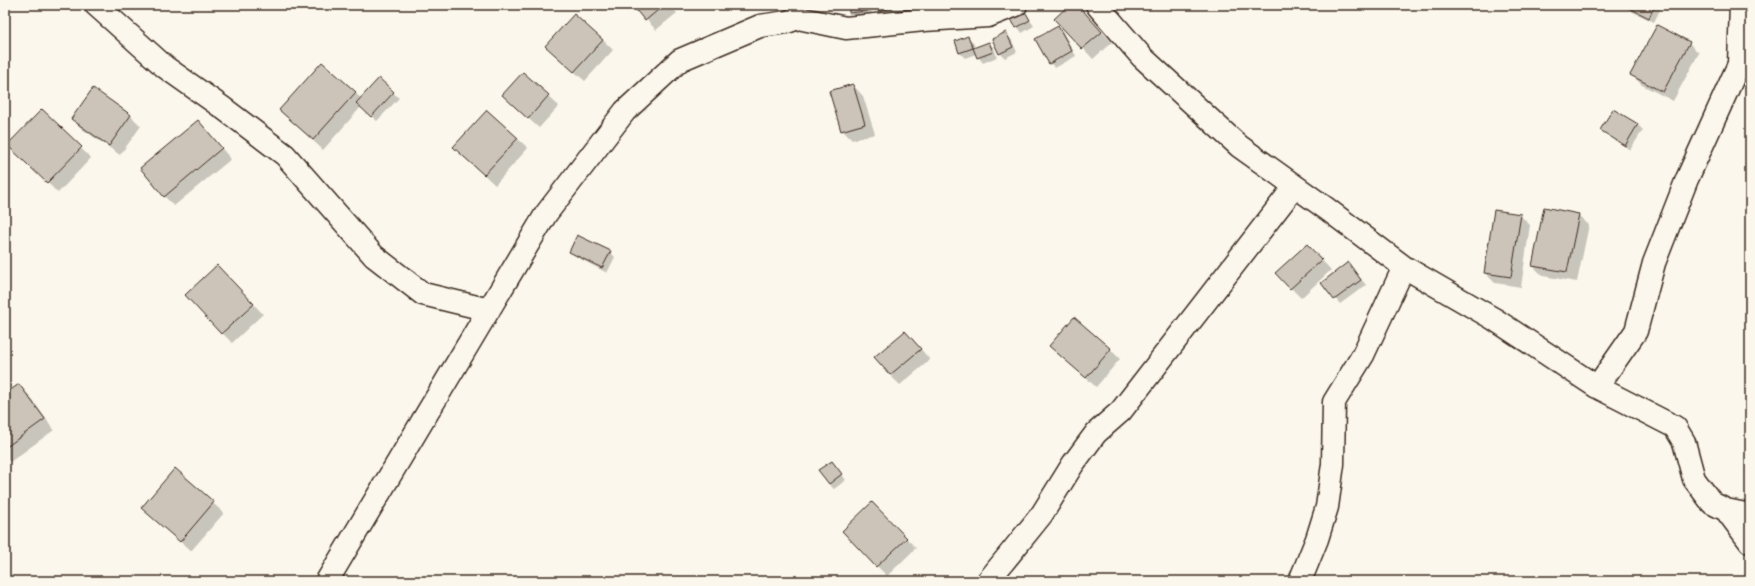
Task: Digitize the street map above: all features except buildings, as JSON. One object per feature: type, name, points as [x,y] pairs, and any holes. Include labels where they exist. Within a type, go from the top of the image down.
[{"type":"street","points":[[96,5],[165,67],[223,108],[285,155],[374,256],[416,289],[423,294],[489,310]]},
{"type":"street","points":[[327,581],[546,214],[625,110],[680,60],[760,26],[786,22],[798,18],[846,28],[924,20],[988,16],[1016,5]]},
{"type":"street","points":[[1097,5],[1142,56],[1238,146],[1295,186],[1404,267],[1494,319],[1596,387],[1675,427],[1684,442],[1694,479],[1712,503],[1726,510],[1750,515]]},
{"type":"street","points":[[1596,387],[1636,331],[1654,263],[1687,178],[1739,64],[1741,5]]},
{"type":"street","points":[[988,581],[1042,514],[1073,464],[1096,433],[1121,411],[1295,186]]},
{"type":"street","points":[[1300,581],[1317,540],[1327,507],[1333,464],[1334,402],[1363,355],[1404,267]]},
{"type":"street","points":[[1726,510],[1750,542]]}]
